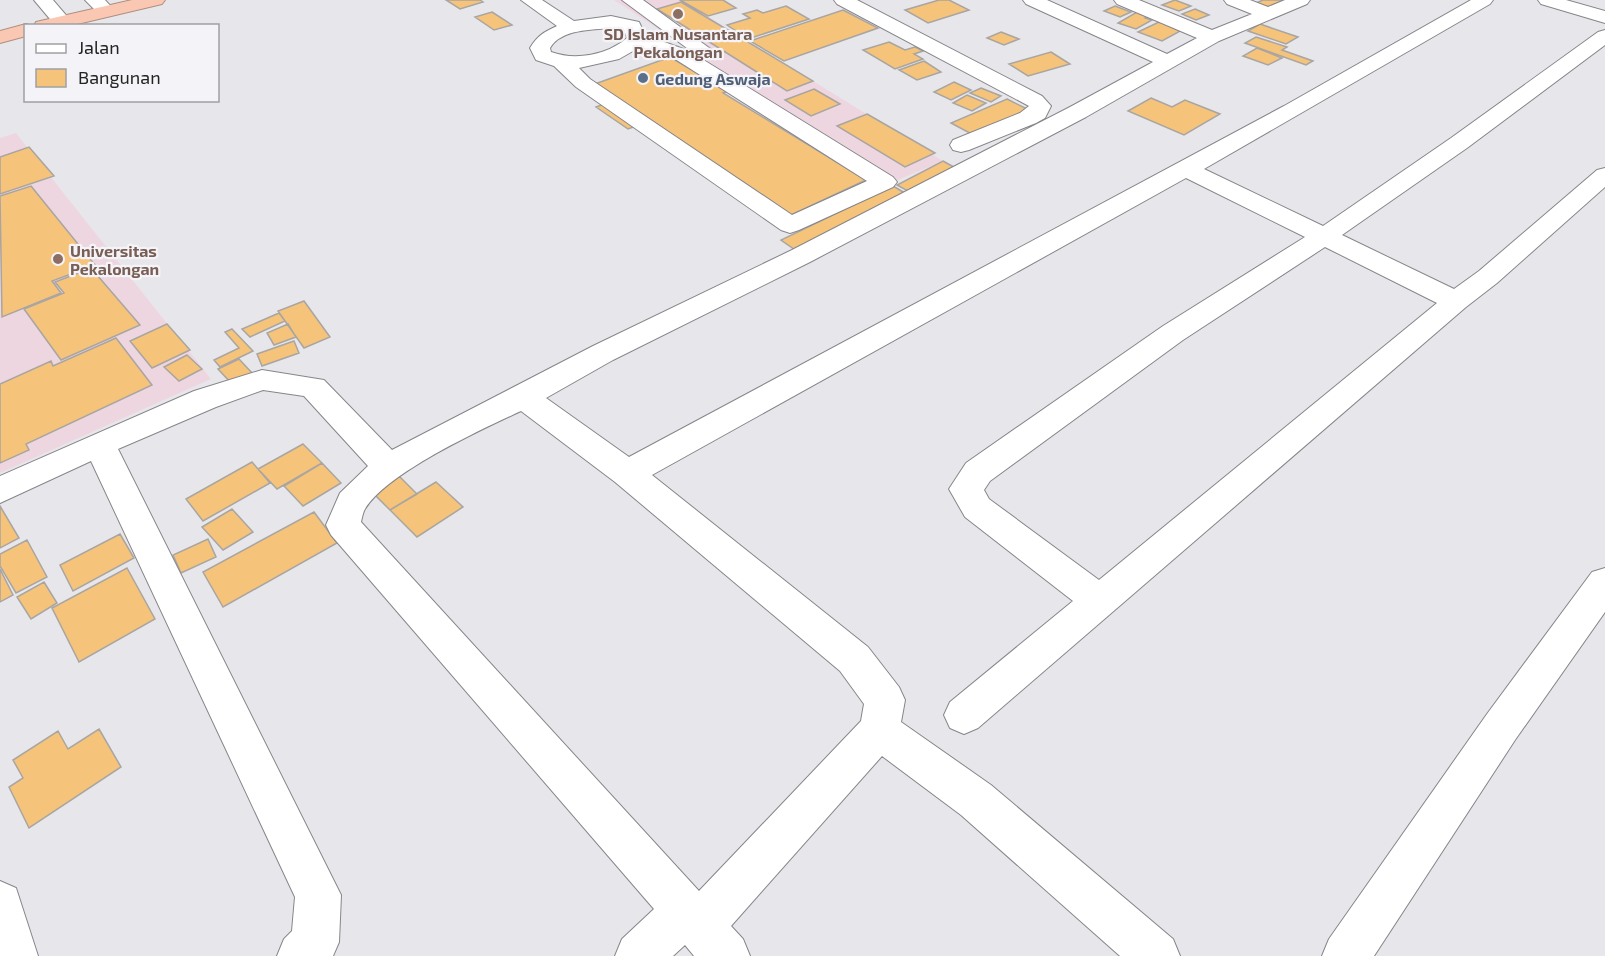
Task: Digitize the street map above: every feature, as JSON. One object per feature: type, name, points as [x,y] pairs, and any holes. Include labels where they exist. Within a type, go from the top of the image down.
[{"type":"highway","points":[[51,24],[100,5],[156,0]]},
{"type":"highway","points":[[0,37],[24,31]]},
{"type":"street","points":[[44,0],[62,21]]},
{"type":"street","points":[[530,0],[571,27]]},
{"type":"street","points":[[631,0],[702,50]]},
{"type":"street","points":[[843,0],[1035,100],[1040,106],[1037,113],[1028,118],[961,145]]},
{"type":"street","points":[[1032,0],[1167,61]]},
{"type":"street","points":[[1123,0],[1212,37]]},
{"type":"street","points":[[1233,0],[1270,15]]},
{"type":"street","points":[[704,931],[343,525],[352,500],[388,467],[485,415],[603,353],[801,256],[1078,112],[1212,37],[1270,15],[1301,0]]},
{"type":"street","points":[[627,473],[1292,111],[1484,0]]},
{"type":"street","points":[[1547,0],[1605,17]]},
{"type":"street","points":[[611,22],[632,26],[638,39],[682,55],[885,182],[790,225],[583,83],[561,62],[543,56],[540,48],[546,38],[571,27],[611,22]]},
{"type":"street","points":[[1100,600],[977,508],[966,489],[978,472],[1154,347],[1325,236],[1459,143],[1605,36]]},
{"type":"street","points":[[561,62],[606,56],[633,44],[638,39]]},
{"type":"street","points":[[1186,169],[1456,301]]},
{"type":"street","points":[[964,715],[1456,301],[1488,277],[1605,175]]},
{"type":"street","points":[[0,490],[99,444],[205,399],[262,380],[313,387],[388,467]]},
{"type":"street","points":[[523,397],[627,473],[854,659],[885,700],[879,730],[704,931],[639,956]]},
{"type":"street","points":[[99,444],[318,895],[315,942],[301,956]]},
{"type":"street","points":[[1346,956],[1501,727],[1605,583]]},
{"type":"street","points":[[879,730],[976,800],[1156,956]]},
{"type":"street","points":[[0,904],[14,956]]},
{"type":"shaded area","points":[[614,0],[681,0],[943,161],[893,182]]},
{"type":"shaded area","name":"Universitas Pekalongan","points":[[16,133],[211,379],[0,473],[0,138]]},
{"type":"building","points":[[446,0],[480,0],[483,2],[460,9]]},
{"type":"building","points":[[680,0],[723,0],[736,8],[708,16]]},
{"type":"building","points":[[939,0],[949,0],[969,10],[928,23],[905,10]]},
{"type":"building","points":[[1175,0],[1191,6],[1179,11],[1162,5]]},
{"type":"building","points":[[1263,0],[1284,0],[1268,7],[1256,3]]},
{"type":"building","points":[[681,2],[813,81],[787,91],[657,9]]},
{"type":"building","points":[[786,6],[809,19],[748,39],[727,25],[750,18],[743,14],[757,10],[763,13]]},
{"type":"building","points":[[1115,6],[1131,12],[1120,17],[1104,11]]},
{"type":"building","points":[[1195,9],[1209,15],[1196,20],[1182,14]]},
{"type":"building","points":[[843,10],[878,28],[784,61],[750,41]]},
{"type":"building","points":[[492,12],[512,25],[494,30],[475,17]]},
{"type":"building","points":[[1137,12],[1152,20],[1136,29],[1118,23]]},
{"type":"building","points":[[1161,21],[1184,29],[1162,41],[1138,32]]},
{"type":"building","points":[[1260,24],[1298,37],[1286,44],[1248,31]]},
{"type":"building","points":[[1001,32],[1019,39],[1004,45],[987,38]]},
{"type":"building","points":[[1256,37],[1287,47],[1282,50],[1313,61],[1306,65],[1245,43]]},
{"type":"building","points":[[889,42],[905,50],[915,47],[923,51],[914,54],[923,59],[895,69],[863,50]]},
{"type":"building","points":[[1257,48],[1282,58],[1268,65],[1243,56]]},
{"type":"building","points":[[1051,52],[1070,64],[1028,76],[1009,64]]},
{"type":"building","points":[[670,57],[695,72],[708,67],[741,86],[723,93],[866,180],[791,215],[650,121],[628,129],[596,107],[615,100],[592,85]]},
{"type":"building","points":[[924,61],[941,72],[917,80],[899,70]]},
{"type":"building","points":[[954,82],[971,90],[951,100],[934,92]]},
{"type":"building","points":[[981,88],[1001,96],[991,102],[970,93]]},
{"type":"building","points":[[814,89],[840,104],[811,116],[785,100]]},
{"type":"building","points":[[967,95],[986,103],[972,111],[953,103]]},
{"type":"building","points":[[1151,98],[1172,107],[1185,100],[1220,114],[1184,135],[1128,111]]},
{"type":"building","points":[[1007,99],[1033,112],[977,137],[951,123]]},
{"type":"building","points":[[867,114],[935,153],[905,167],[837,126]]},
{"type":"building","points":[[29,147],[54,176],[0,194],[0,157]]},
{"type":"building","points":[[943,161],[961,171],[915,195],[897,185]]},
{"type":"building","points":[[31,186],[95,265],[52,281],[61,293],[2,317],[0,196]]},
{"type":"building","points":[[893,186],[910,196],[798,252],[781,240]]},
{"type":"building","points":[[91,268],[140,325],[61,360],[24,309],[64,293],[55,282]]},
{"type":"building","points":[[304,301],[330,337],[304,348],[278,311]]},
{"type":"building","points":[[279,313],[285,321],[250,337],[242,329]]},
{"type":"building","points":[[167,324],[190,350],[152,368],[130,341]]},
{"type":"building","points":[[288,324],[296,337],[274,345],[267,333]]},
{"type":"building","points":[[232,329],[253,351],[220,367],[214,360],[239,348],[225,332]]},
{"type":"building","points":[[116,338],[152,385],[26,444],[29,450],[0,463],[0,384],[51,361],[53,366]]},
{"type":"building","points":[[294,341],[299,353],[262,366],[257,354]]},
{"type":"building","points":[[187,355],[202,369],[179,381],[164,367]]},
{"type":"building","points":[[239,359],[253,374],[232,384],[218,369]]},
{"type":"building","points":[[303,444],[322,463],[277,489],[258,469]]},
{"type":"building","points":[[252,462],[270,483],[203,521],[186,499]]},
{"type":"building","points":[[322,463],[341,483],[303,506],[284,486]]},
{"type":"building","points":[[399,476],[417,494],[390,510],[373,493]]},
{"type":"building","points":[[436,482],[463,507],[417,537],[390,510]]},
{"type":"building","points":[[0,506],[19,538],[0,548]]},
{"type":"building","points":[[232,509],[253,532],[223,550],[202,527]]},
{"type":"building","points":[[314,512],[337,543],[223,607],[203,572]]},
{"type":"building","points":[[120,534],[134,558],[73,591],[60,565]]},
{"type":"building","points":[[208,539],[216,557],[181,573],[173,555]]},
{"type":"building","points":[[27,540],[47,577],[16,593],[0,566],[0,554]]},
{"type":"building","points":[[127,568],[155,619],[79,662],[52,608]]},
{"type":"building","points":[[0,569],[13,595],[0,602]]},
{"type":"building","points":[[44,582],[57,603],[31,619],[17,597]]},
{"type":"building","points":[[99,729],[121,767],[29,828],[9,787],[23,778],[13,760],[58,731],[68,749]]},
{"type":"place","name":"SD Islam Nusantara Pekalongan","points":[[678,14]]},
{"type":"place","name":"Gedung Aswaja","points":[[643,78]]},
{"type":"place","name":"Universitas Pekalongan","points":[[58,259]]}]
